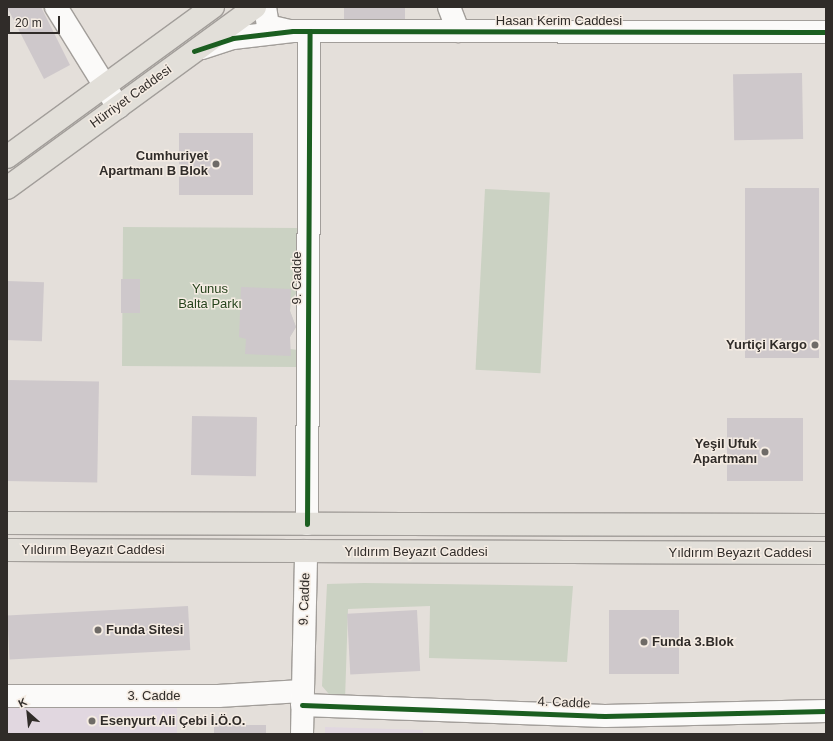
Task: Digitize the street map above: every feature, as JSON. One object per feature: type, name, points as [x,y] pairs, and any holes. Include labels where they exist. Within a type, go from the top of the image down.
[{"type":"main road","name":"Hürriyet Caddesi","points":[[7,157],[213,7]]},
{"type":"main road","name":"Hürriyet Caddesi","points":[[7,188],[256,7]]},
{"type":"main road","name":"Yıldırım Beyazıt Caddesi","points":[[7,523],[826,525]]},
{"type":"main road","name":"9. Cadde","points":[[306,551],[307,524]]},
{"type":"main road","name":"Yıldırım Beyazıt Caddesi","points":[[7,550],[826,554]]},
{"type":"street","points":[[56,7],[118,106]]},
{"type":"street","points":[[265,7],[268,26],[301,32]]},
{"type":"street","points":[[449,7],[458,32]]},
{"type":"street","points":[[194,51],[234,38],[301,32]]},
{"type":"street","name":"Hasan Kerim Caddesi","points":[[301,32],[826,32]]},
{"type":"street","name":"9. Cadde","points":[[301,32],[307,524]]},
{"type":"street","name":"9. Cadde","points":[[302,734],[306,551]]},
{"type":"street","name":"3. Cadde","points":[[7,696],[218,696],[302,698]]},
{"type":"street","name":"4. Cadde","points":[[302,698],[605,716],[826,711]]},
{"type":"shaded area","name":"Esenyurt Ali Çebi İ.Ö.O.","points":[[7,707],[177,707],[177,734],[7,734]]},
{"type":"shaded area","points":[[325,727],[423,730],[423,734],[325,734]]},
{"type":"green space","points":[[485,189],[550,192],[540,373],[476,370]]},
{"type":"green space","name":"Yunus Balta Parkı","points":[[123,227],[298,228],[297,293],[291,299],[290,311],[296,327],[290,337],[290,349],[298,350],[298,367],[122,366]]},
{"type":"green space","points":[[364,583],[573,586],[567,662],[429,658],[430,606],[348,609],[345,700],[334,700],[322,686],[327,584]]},
{"type":"building","points":[[7,7],[41,7],[70,65],[44,79]]},
{"type":"building","points":[[344,7],[405,7],[405,19],[344,19]]},
{"type":"building","points":[[802,73],[803,139],[734,140],[733,74]]},
{"type":"building","name":"Cumhuriyet Apartmanı B Blok","points":[[179,133],[253,133],[253,195],[179,195]]},
{"type":"building","points":[[745,188],[819,188],[819,358],[745,358]]},
{"type":"building","points":[[121,279],[140,279],[140,313],[121,313]]},
{"type":"building","points":[[7,281],[44,282],[42,341],[7,340]]},
{"type":"building","points":[[241,287],[291,289],[290,311],[296,327],[290,337],[291,356],[245,354],[246,339],[239,337]]},
{"type":"building","points":[[7,380],[99,382],[97,483],[7,481]]},
{"type":"building","points":[[192,416],[257,417],[256,476],[191,475]]},
{"type":"building","name":"Yeşil Ufuk Apartmanı","points":[[727,418],[803,418],[803,481],[727,481]]},
{"type":"building","name":"Funda Sitesi","points":[[188,606],[190,650],[10,659],[7,615]]},
{"type":"building","points":[[417,610],[420,671],[350,675],[347,614]]},
{"type":"building","name":"Funda 3.Blok","points":[[609,610],[679,610],[679,674],[609,674]]},
{"type":"building","points":[[214,725],[266,725],[266,734],[214,734]]},
{"type":"cycle path","points":[[194,51],[233,38],[293,31],[826,32]]},
{"type":"cycle path","points":[[307,524],[310,32]]},
{"type":"cycle path","points":[[302,705],[605,716],[826,711]]},
{"type":"place","name":"Cumhuriyet Apartmanı B Blok","points":[[216,164]]},
{"type":"place","name":"Yurtiçi Kargo","points":[[815,345]]},
{"type":"place","name":"Yeşil Ufuk Apartmanı","points":[[765,452]]},
{"type":"place","name":"Funda Sitesi","points":[[98,630]]},
{"type":"place","name":"Funda 3.Blok","points":[[644,642]]},
{"type":"place","name":"Esenyurt Ali Çebi İ.Ö.O.","points":[[92,721]]}]
